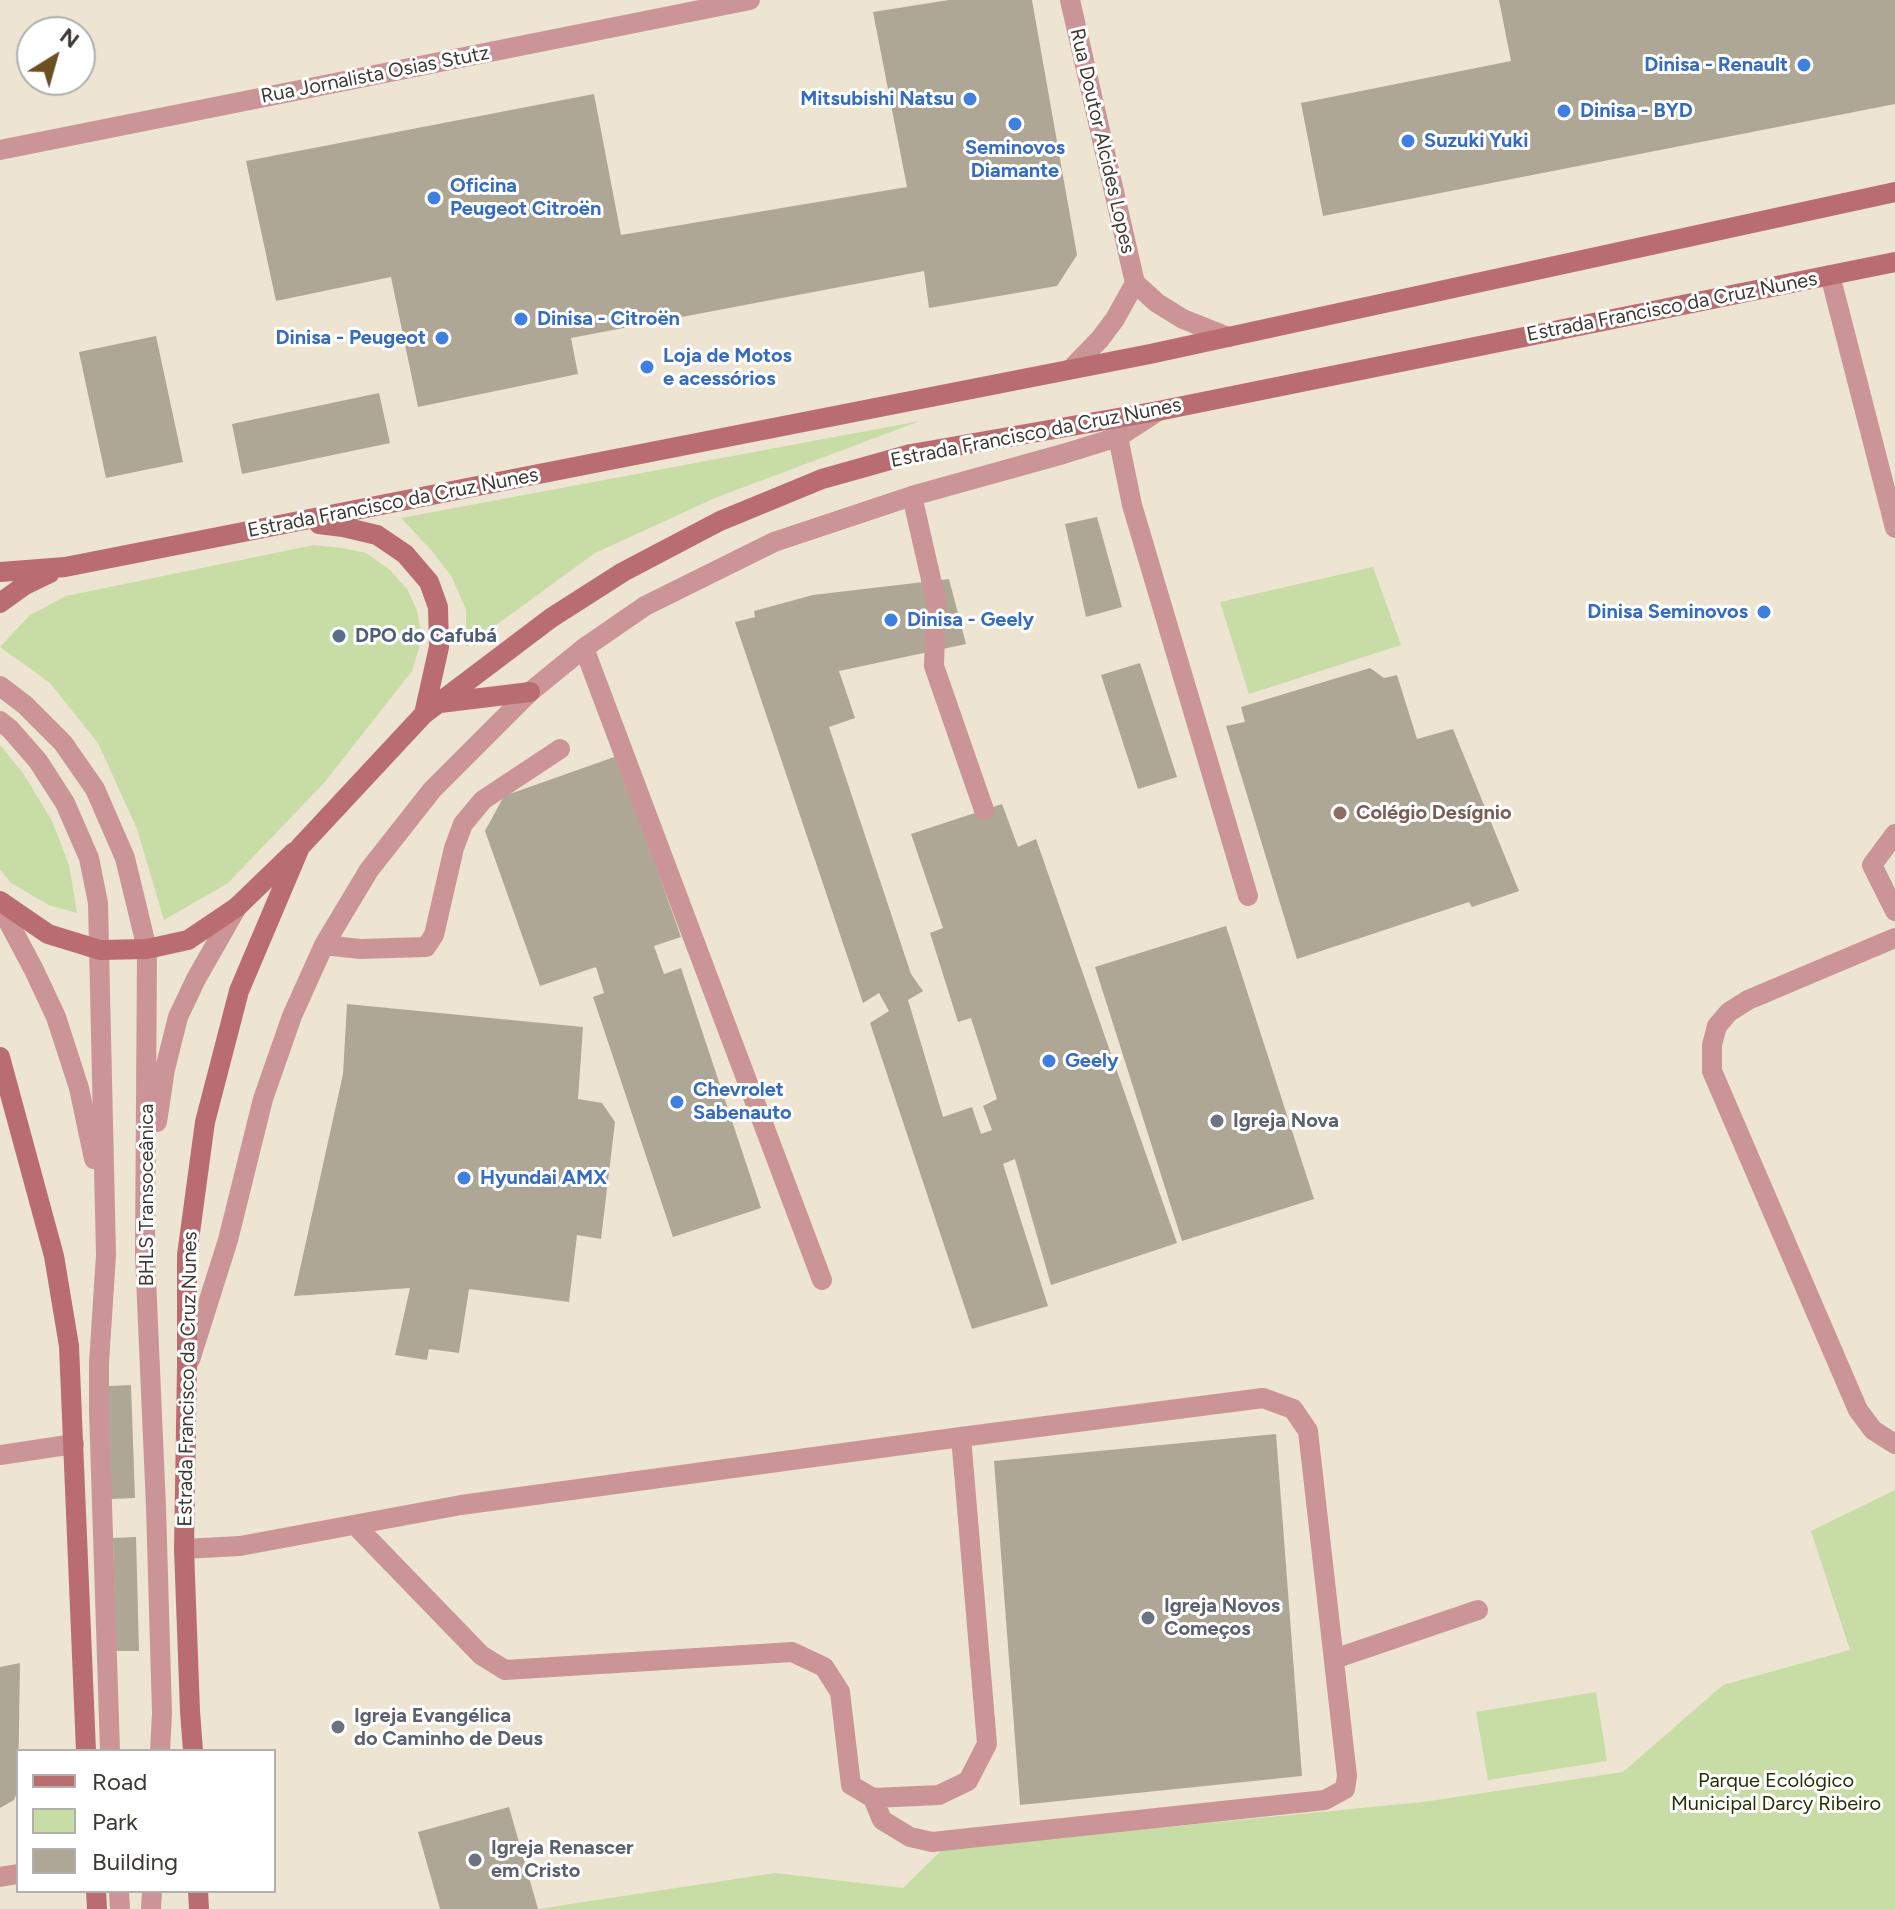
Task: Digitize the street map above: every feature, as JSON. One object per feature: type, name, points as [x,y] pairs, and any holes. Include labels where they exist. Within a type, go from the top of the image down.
[{"type":"main road","name":"Estrada Francisco da Cruz Nunes","points":[[65,567],[1228,337],[1895,192]]},
{"type":"main road","name":"Estrada Francisco da Cruz Nunes","points":[[193,1749],[184,1549],[187,1255],[205,1122],[239,991],[300,847],[430,709],[551,618],[623,572],[720,521],[822,479],[911,454],[1158,411],[1895,262]]},
{"type":"main road","points":[[299,521],[377,535],[405,554],[429,582],[438,607],[439,647],[430,709],[530,692]]},
{"type":"main road","points":[[0,572],[65,567]]},
{"type":"main road","points":[[0,603],[25,585],[65,567]]},
{"type":"main road","points":[[0,903],[48,934],[100,950],[147,949],[188,940],[237,907],[300,847]]},
{"type":"main road","points":[[0,1057],[54,1256],[69,1346],[86,1749]]},
{"type":"street","name":"Rua Jornalista Osias Stutz","points":[[0,150],[750,0]]},
{"type":"street","name":"Rua Doutor Alcides Lopes","points":[[1070,0],[1135,283]]},
{"type":"street","points":[[1830,275],[1895,528]]},
{"type":"street","points":[[1071,369],[1115,319],[1135,283],[1157,303],[1183,319],[1228,337]]},
{"type":"street","points":[[187,1367],[228,1240],[263,1099],[292,1016],[324,945],[369,870],[432,790],[530,692],[584,648],[645,606],[774,542],[912,496],[1118,437],[1158,411]]},
{"type":"street","points":[[1118,437],[1132,505],[1248,896]]},
{"type":"street","points":[[912,496],[936,601],[934,666],[984,810]]},
{"type":"street","points":[[584,648],[822,1280]]},
{"type":"street","name":"BHLS Transoceânica","points":[[0,686],[25,705],[63,743],[95,789],[125,858],[147,949],[145,1255],[156,1507],[162,1713],[160,1749]]},
{"type":"street","name":"BHLS Transoceânica","points":[[0,721],[38,761],[65,803],[89,858],[98,903],[106,1255],[99,1411],[110,1749]]},
{"type":"street","points":[[324,945],[360,949],[426,947],[434,935],[454,848],[463,824],[483,800],[560,749]]},
{"type":"street","points":[[1895,834],[1872,865],[1895,911]]},
{"type":"street","points":[[0,903],[60,1031],[79,1088],[104,1209]]},
{"type":"street","points":[[146,1201],[165,1069],[178,1017],[237,907]]},
{"type":"street","points":[[1895,938],[1748,1000],[1729,1012],[1717,1026],[1712,1045],[1712,1071],[1858,1410],[1873,1430],[1895,1444]]},
{"type":"street","points":[[184,1549],[240,1546],[461,1505],[1263,1398],[1293,1409],[1308,1431],[1347,1776],[1345,1789],[1325,1800],[932,1842],[910,1837],[882,1820],[873,1798]]},
{"type":"street","points":[[356,1526],[481,1655],[505,1670],[792,1652],[824,1667],[840,1692],[851,1785],[873,1798],[939,1795],[968,1781],[987,1744],[961,1437]]},
{"type":"street","points":[[0,1455],[74,1444]]},
{"type":"street","points":[[1334,1659],[1478,1610]]},
{"type":"green space","points":[[920,421],[715,498],[595,553],[466,647],[466,610],[452,577],[401,518]]},
{"type":"green space","points":[[314,545],[366,553],[390,570],[407,589],[417,610],[422,638],[412,671],[324,783],[228,883],[164,920],[137,829],[98,743],[50,683],[0,647],[30,615],[66,596]]},
{"type":"green space","points":[[1373,567],[1401,645],[1249,694],[1220,602]]},
{"type":"green space","points":[[0,745],[23,773],[52,821],[69,865],[77,913],[49,905],[11,883],[0,869]]},
{"type":"green space","name":"Parque Ecológico Municipal Darcy Ribeiro","points":[[1895,1490],[1895,1909],[538,1909],[775,1873],[903,1888],[943,1849],[1423,1802],[1623,1772],[1723,1685],[1850,1650],[1811,1531]]},
{"type":"green space","points":[[1596,1692],[1607,1761],[1488,1780],[1476,1712]]},
{"type":"building","points":[[949,0],[1032,0],[1077,255],[1057,286],[929,308],[924,271],[571,338],[578,374],[418,407],[391,277],[276,301],[246,161],[594,94],[621,235],[907,187],[873,12]]},
{"type":"building","points":[[1499,0],[1895,0],[1895,104],[1323,216],[1301,103],[1511,61]]},
{"type":"building","points":[[156,336],[183,462],[106,478],[79,352]]},
{"type":"building","points":[[379,393],[390,443],[242,474],[232,424]]},
{"type":"building","points":[[1097,517],[1122,607],[1086,617],[1065,524]]},
{"type":"building","points":[[949,579],[966,644],[839,671],[855,718],[829,727],[911,974],[923,991],[908,1000],[943,1117],[972,1107],[981,1134],[992,1130],[983,1106],[997,1099],[971,1018],[958,1022],[930,933],[943,928],[911,834],[1002,804],[1018,847],[1036,839],[1177,1243],[1051,1285],[1015,1159],[1003,1164],[1048,1306],[972,1329],[870,1023],[889,1011],[879,993],[863,1003],[735,622],[755,617],[754,611],[813,595]]},
{"type":"building","points":[[1140,663],[1177,777],[1138,789],[1101,675]]},
{"type":"building","points":[[1370,668],[1384,678],[1397,675],[1417,739],[1453,729],[1519,891],[1472,907],[1469,902],[1297,959],[1226,726],[1245,722],[1241,707]]},
{"type":"building","name":"Chevrolet Sabenauto","points":[[617,756],[681,937],[654,946],[664,974],[681,968],[761,1208],[673,1237],[593,997],[604,993],[596,967],[540,986],[485,831],[504,796]]},
{"type":"building","name":"Igreja Nova","points":[[1226,926],[1314,1199],[1182,1241],[1095,967]]},
{"type":"building","name":"Hyundai AMX","points":[[347,1004],[583,1027],[578,1099],[602,1103],[615,1122],[601,1239],[577,1235],[569,1302],[469,1289],[459,1353],[429,1349],[427,1360],[395,1355],[410,1288],[294,1296],[343,1074]]},
{"type":"building","points":[[131,1385],[135,1498],[111,1499],[108,1386]]},
{"type":"building","name":"Igreja Novos Começos","points":[[1276,1434],[1302,1776],[1020,1805],[994,1461]]},
{"type":"building","points":[[136,1537],[139,1651],[116,1651],[113,1538]]},
{"type":"building","points":[[20,1663],[16,1795],[14,1800],[0,1808],[0,1667]]},
{"type":"building","name":"Igreja Renascer em Cristo","points":[[509,1807],[538,1909],[440,1909],[418,1832]]},
{"type":"place","name":"Dinisa - Renault","points":[[1804,65]]},
{"type":"place","name":"Mitsubishi Natsu","points":[[970,99]]},
{"type":"place","name":"Dinisa - BYD","points":[[1564,111]]},
{"type":"place","name":"Seminovos Diamante","points":[[1015,124]]},
{"type":"place","name":"Suzuki Yuki","points":[[1408,141]]},
{"type":"place","name":"Oficina Peugeot Citroën","points":[[434,198]]},
{"type":"place","name":"Dinisa - Citroën","points":[[521,319]]},
{"type":"place","name":"Dinisa - Peugeot","points":[[442,338]]},
{"type":"place","name":"Loja de Motos e acessórios","points":[[647,367]]},
{"type":"place","name":"Dinisa Seminovos","points":[[1764,612]]},
{"type":"place","name":"Dinisa - Geely","points":[[891,620]]},
{"type":"place","name":"DPO do Cafubá","points":[[339,636]]},
{"type":"place","name":"Colégio Desígnio","points":[[1340,813]]},
{"type":"place","name":"Geely","points":[[1049,1061]]},
{"type":"place","name":"Chevrolet Sabenauto","points":[[677,1102]]},
{"type":"place","name":"Igreja Nova","points":[[1217,1121]]},
{"type":"place","name":"Hyundai AMX","points":[[464,1178]]},
{"type":"place","name":"Igreja Novos Começos","points":[[1148,1618]]},
{"type":"place","name":"Igreja Evangélica do Caminho de Deus","points":[[338,1727]]},
{"type":"place","name":"Igreja Renascer em Cristo","points":[[475,1860]]}]
